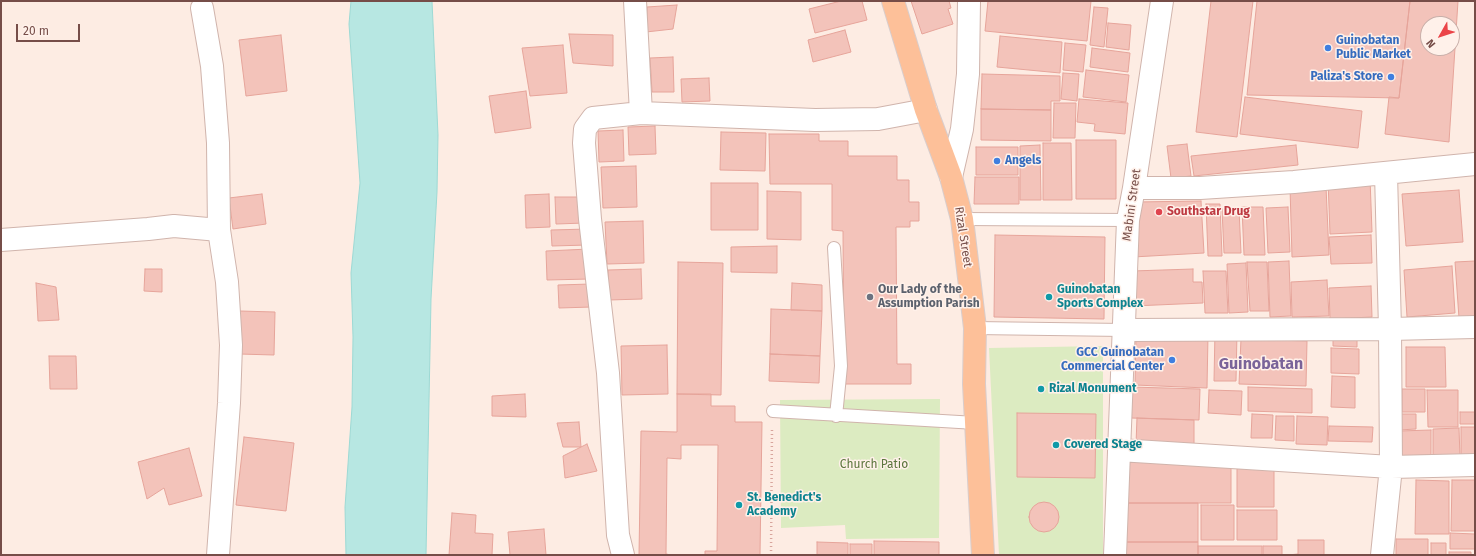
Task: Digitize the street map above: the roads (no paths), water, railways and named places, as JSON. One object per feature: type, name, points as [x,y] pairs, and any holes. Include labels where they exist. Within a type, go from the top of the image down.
[{"type":"main road","name":"Rizal Street","points":[[893,1],[926,110],[951,177],[962,219],[975,328],[974,384],[983,555]]},
{"type":"street","points":[[635,1],[641,113]]},
{"type":"street","points":[[951,177],[962,129],[968,74],[969,1]]},
{"type":"street","name":"Mabini Street","points":[[1115,555],[1128,220],[1162,1]]},
{"type":"street","points":[[202,8],[212,66],[218,143],[219,230],[227,282],[231,345],[229,403],[218,555]]},
{"type":"street","points":[[624,555],[618,535],[608,373],[584,143],[585,129],[593,118],[641,113],[815,120],[870,119],[899,116],[926,110]]},
{"type":"street","points":[[1134,188],[1200,188],[1386,173],[1475,164]]},
{"type":"street","points":[[1382,555],[1391,467],[1390,330],[1386,173]]},
{"type":"street","points":[[1,240],[174,226],[219,230]]},
{"type":"street","points":[[1124,330],[1390,330],[1475,327]]},
{"type":"street","points":[[1119,450],[1391,467],[1475,466]]},
{"type":"lane","points":[[962,219],[1128,220]]},
{"type":"lane","points":[[834,248],[841,366],[836,416]]},
{"type":"lane","points":[[975,328],[1124,330]]},
{"type":"lane","points":[[773,412],[976,422]]},
{"type":"water","points":[[351,1],[432,1],[438,135],[437,192],[431,299],[426,555],[346,555],[345,507],[352,407],[353,337],[351,273],[360,183],[349,24]]},
{"type":"place","name":"Guinobatan Public Market","points":[[1328,48]]},
{"type":"place","name":"Paliza's Store","points":[[1391,77]]},
{"type":"place","name":"Angels","points":[[997,161]]},
{"type":"place","name":"Southstar Drug","points":[[1159,212]]},
{"type":"place","name":"Our Lady of the Assumption Parish","points":[[870,297]]},
{"type":"place","name":"Guinobatan Sports Complex","points":[[1049,297]]},
{"type":"place","name":"GCC Guinobatan Commercial Center","points":[[1172,360]]},
{"type":"place","name":"Rizal Monument","points":[[1041,389]]},
{"type":"place","name":"Covered Stage","points":[[1056,445]]},
{"type":"place","name":"St. Benedict's Academy","points":[[739,505]]},
{"type":"district","name":"Guinobatan","points":[[1261,365]]},
{"type":"park label","name":"Church Patio","points":[[874,465]]}]
